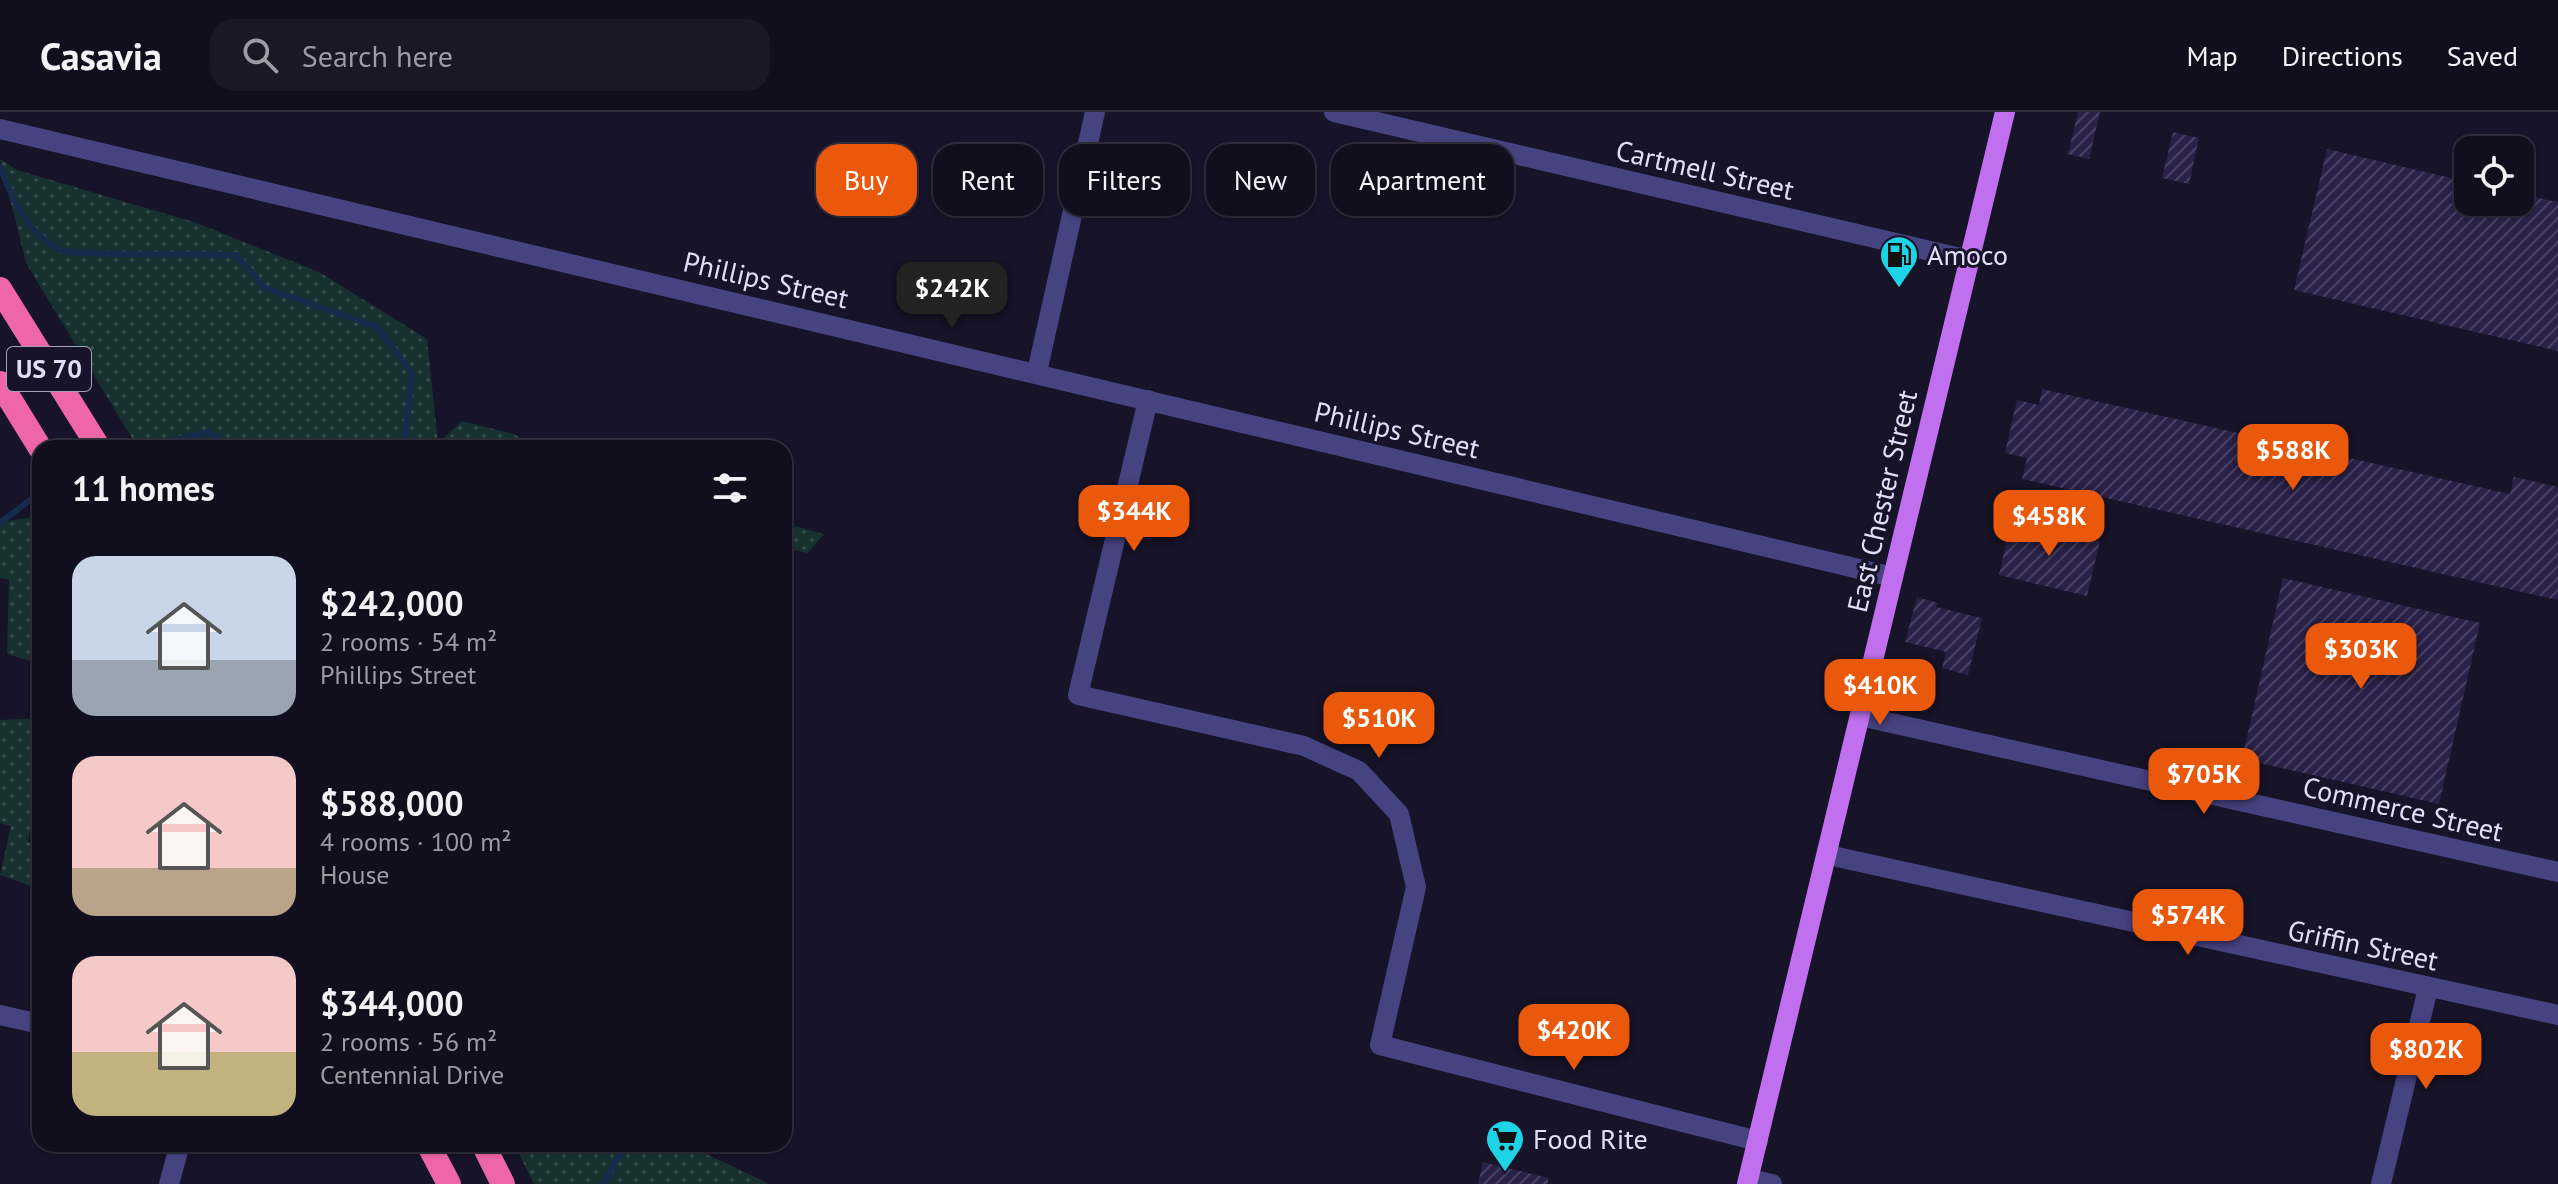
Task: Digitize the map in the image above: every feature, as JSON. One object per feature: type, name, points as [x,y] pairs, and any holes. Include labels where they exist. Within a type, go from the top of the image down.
[{"type":"highway","name":"US 70","points":[[0,289],[94,440]]},
{"type":"highway","name":"US 70","points":[[0,383],[35,440]]},
{"type":"highway","points":[[432,1152],[449,1184]]},
{"type":"highway","points":[[487,1152],[503,1184]]},
{"type":"main road","name":"East Chester Street","points":[[1748,1182],[2005,112]]},
{"type":"street","points":[[1037,372],[1095,112]]},
{"type":"street","name":"Cartmell Street","points":[[1334,112],[1969,260]]},
{"type":"street","name":"Phillips Street","points":[[0,129],[1893,577]]},
{"type":"street","points":[[1148,400],[1078,695],[1304,746],[1359,771],[1399,814],[1416,887],[1380,1045],[1758,1141]]},
{"type":"street","name":"Commerce Street","points":[[1860,716],[2558,872]]},
{"type":"street","name":"Griffin Street","points":[[1828,855],[2558,1015]]},
{"type":"street","points":[[2381,1184],[2428,988]]},
{"type":"street","points":[[0,1015],[32,1022]]},
{"type":"street","points":[[169,1184],[178,1152]]},
{"type":"street","points":[[1748,1182],[1772,1184]]},
{"type":"green space","points":[[0,159],[17,170],[197,223],[319,272],[427,339],[438,440],[133,440],[26,263]]},
{"type":"green space","points":[[462,421],[514,434],[523,440],[441,440]]},
{"type":"green space","points":[[32,517],[32,662],[7,654],[9,579],[0,578],[0,522]]},
{"type":"green space","points":[[792,525],[824,534],[808,553],[792,550]]},
{"type":"green space","points":[[32,718],[32,816],[28,842],[32,843],[32,886],[0,875],[11,826],[0,823],[0,720]]},
{"type":"green space","points":[[518,1152],[703,1152],[769,1184],[534,1184]]},
{"type":"building","points":[[2078,112],[2100,112],[2089,159],[2068,154]]},
{"type":"building","points":[[2173,132],[2199,138],[2189,184],[2162,178]]},
{"type":"building","points":[[2327,149],[2454,179],[2454,216],[2534,216],[2534,197],[2558,202],[2558,351],[2294,290]]},
{"type":"building","points":[[2042,389],[2510,494],[2514,477],[2558,487],[2558,600],[2022,479],[2027,458],[2005,453],[2017,400],[2039,405]]},
{"type":"building","points":[[2011,520],[2100,541],[2087,596],[1999,575]]},
{"type":"building","points":[[2283,578],[2480,623],[2439,804],[2242,759]]},
{"type":"building","points":[[1917,597],[1938,603],[1936,607],[1982,618],[1968,675],[1942,668],[1946,652],[1905,642]]},
{"type":"building","name":"Food Rite","points":[[1483,1162],[1548,1178],[1548,1184],[1478,1184]]},
{"type":"waterway","points":[[0,167],[29,224],[59,250],[114,254],[237,255],[265,288],[377,327],[412,373],[405,440]]},
{"type":"waterway","points":[[173,440],[209,432],[218,440]]},
{"type":"waterway","points":[[0,523],[30,500]]},
{"type":"waterway","points":[[603,1184],[621,1152]]},
{"type":"place","name":"Amoco","points":[[1899,289]]},
{"type":"place","name":"Food Rite","points":[[1505,1173]]}]
